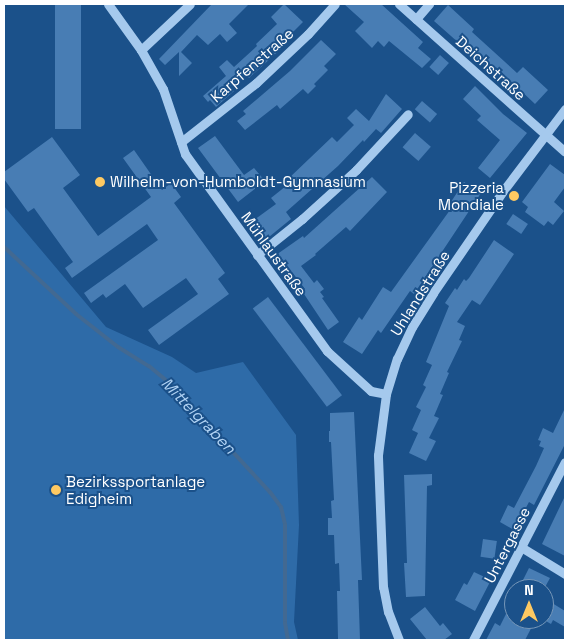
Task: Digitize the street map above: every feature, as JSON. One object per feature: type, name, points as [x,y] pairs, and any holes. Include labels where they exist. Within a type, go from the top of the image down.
[{"type":"street","name":"Mühlaustraße","points":[[108,4],[140,50],[163,89],[185,154],[327,351],[371,390],[386,394]]},
{"type":"street","points":[[140,50],[190,4]]},
{"type":"street","name":"Karpfenstraße","points":[[181,142],[256,83],[308,34],[335,4]]},
{"type":"street","name":"Deichstraße","points":[[399,4],[565,152]]},
{"type":"street","points":[[416,19],[428,4]]},
{"type":"street","name":"Uhlandstraße","points":[[399,640],[388,612],[383,587],[378,455],[386,394],[397,359],[412,327],[503,191],[565,109]]},
{"type":"street","points":[[257,255],[302,219],[356,170],[408,114]]},
{"type":"street","name":"Untergasse","points":[[474,640],[565,462]]},
{"type":"street","points":[[521,547],[565,574]]},
{"type":"shaded area","points":[[4,206],[106,327],[172,357],[196,373],[243,362],[296,435],[299,525],[294,622],[298,640],[4,640]]},
{"type":"building","points":[[55,4],[81,4],[81,129],[55,129]]},
{"type":"building","points":[[212,4],[249,4],[229,24],[237,33],[227,42],[220,34],[208,45],[197,35],[181,52],[192,63],[179,76],[179,52],[165,65],[159,59]]},
{"type":"building","points":[[284,4],[303,22],[280,45],[283,47],[249,78],[245,74],[230,86],[234,91],[216,107],[210,100],[208,102],[203,96],[226,76],[219,67],[227,60],[234,67],[257,46],[256,44],[277,24],[271,17]]},
{"type":"building","points":[[344,4],[381,4],[423,42],[418,48],[431,59],[422,68],[389,41],[384,47],[378,41],[372,48],[355,31],[364,22]]},
{"type":"building","points":[[448,5],[474,29],[472,32],[517,73],[523,67],[548,90],[535,104],[499,70],[494,74],[434,21]]},
{"type":"building","points":[[321,40],[336,54],[324,66],[328,70],[314,84],[316,86],[308,94],[303,89],[280,109],[277,105],[245,130],[237,121],[246,114],[243,111],[290,71]]},
{"type":"building","points":[[440,55],[449,63],[438,75],[429,67]]},
{"type":"building","points":[[475,86],[503,114],[527,133],[490,178],[478,168],[500,140],[477,120],[481,116],[463,99]]},
{"type":"building","points":[[386,94],[402,109],[381,133],[376,129],[286,212],[291,219],[264,241],[250,223],[276,204],[271,198],[291,182],[288,179],[332,137],[337,142],[354,125],[347,118],[356,109],[369,121]]},
{"type":"building","points":[[422,101],[437,114],[430,122],[415,109]]},
{"type":"building","points":[[415,133],[431,147],[418,161],[403,147]]},
{"type":"building","points":[[215,136],[244,175],[254,168],[265,181],[238,202],[198,148]]},
{"type":"building","points":[[52,137],[80,175],[63,188],[98,236],[151,197],[123,158],[134,150],[162,190],[171,183],[181,197],[174,203],[225,273],[218,279],[229,294],[159,345],[148,330],[198,294],[186,278],[143,308],[125,284],[106,298],[103,294],[91,303],[84,293],[158,240],[147,224],[72,278],[65,268],[73,262],[34,208],[28,212],[4,179],[4,172]]},
{"type":"building","points":[[550,164],[565,175],[565,187],[554,202],[564,211],[553,225],[548,221],[544,226],[525,212],[528,207],[522,202]]},
{"type":"building","points":[[372,177],[387,192],[350,231],[346,227],[316,255],[301,266],[314,283],[317,280],[324,289],[320,292],[324,297],[322,298],[339,322],[328,330],[302,291],[305,289],[292,272],[289,274],[276,255],[303,236],[304,238]]},
{"type":"building","points":[[464,182],[481,193],[414,294],[410,291],[381,333],[378,330],[362,354],[343,342],[359,317],[362,320],[383,287],[391,292],[450,210],[447,208]]},
{"type":"building","points":[[513,214],[528,224],[521,234],[506,224]]},
{"type":"building","points":[[494,240],[514,254],[480,305],[472,300],[457,322],[465,326],[459,340],[462,341],[447,372],[449,373],[440,394],[443,395],[434,416],[439,418],[429,438],[436,441],[426,461],[409,453],[418,433],[412,430],[421,410],[416,407],[426,387],[423,385],[432,365],[426,362],[449,306],[445,303],[455,288],[457,290],[464,279],[466,281],[469,278]]},
{"type":"building","points":[[268,297],[342,395],[327,407],[253,308]]},
{"type":"building","points":[[565,408],[565,444],[534,505],[529,502],[514,530],[500,522],[508,505],[514,508],[536,466],[544,448],[539,446],[541,441],[538,440],[543,428],[553,433]]},
{"type":"building","points":[[354,412],[362,580],[358,580],[360,640],[342,640],[338,639],[337,591],[340,591],[339,563],[335,564],[334,535],[328,535],[328,518],[332,518],[331,501],[334,500],[329,431],[330,413]]},
{"type":"building","points":[[432,474],[432,485],[427,486],[425,596],[406,597],[404,563],[407,563],[404,475]]},
{"type":"building","points":[[565,496],[565,556],[542,544]]},
{"type":"building","points":[[483,539],[497,541],[494,559],[480,557]]},
{"type":"building","points":[[529,568],[550,578],[549,579],[524,579]]},
{"type":"building","points":[[474,572],[491,580],[475,611],[455,600],[464,583],[467,585]]},
{"type":"building","points":[[554,604],[565,611],[565,627],[554,621]]},
{"type":"building","points":[[425,607],[440,626],[443,623],[452,634],[444,640],[427,640],[410,619]]},
{"type":"building","points":[[504,618],[504,629],[531,629],[525,640],[486,640],[495,623],[500,626]]},
{"type":"waterway","name":"Mittelgraben","points":[[4,247],[76,314],[118,347],[149,366],[168,382],[270,492],[281,507],[285,525],[285,623],[288,640]]},
{"type":"place","name":"Wilhelm-von-Humboldt-Gymnasium","points":[[100,182]]},
{"type":"place","name":"Pizzeria Mondiale","points":[[514,196]]},
{"type":"place","name":"Bezirkssportanlage Edigheim","points":[[56,490]]}]
